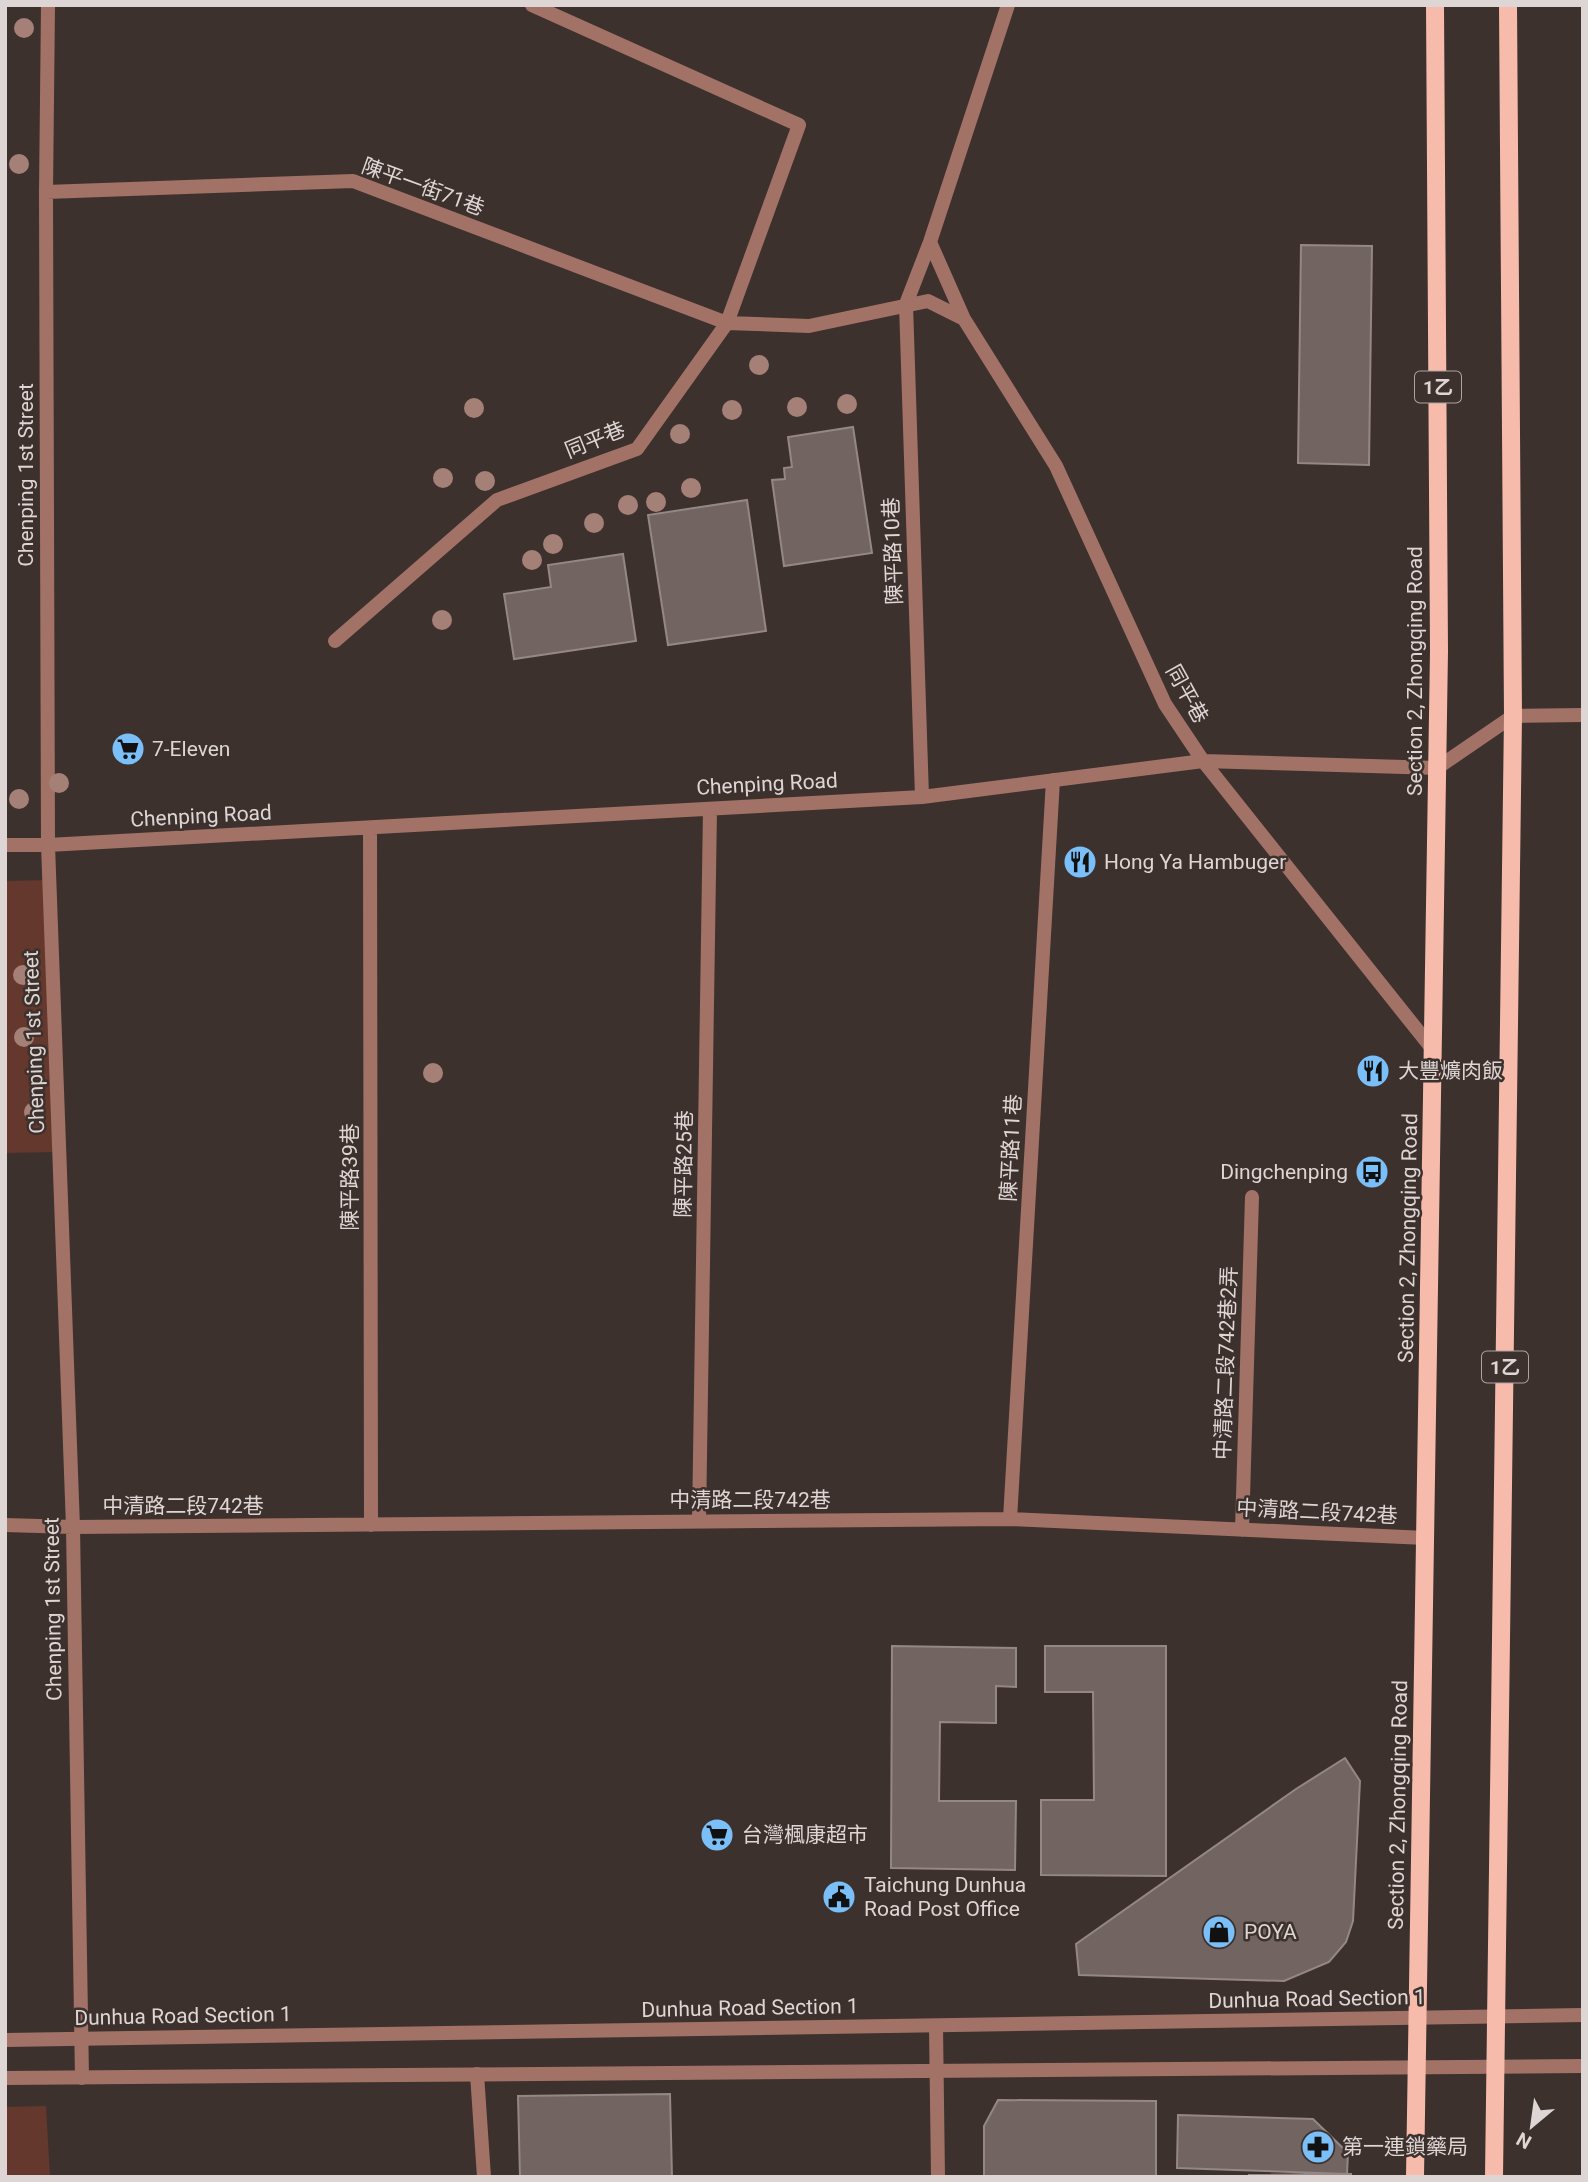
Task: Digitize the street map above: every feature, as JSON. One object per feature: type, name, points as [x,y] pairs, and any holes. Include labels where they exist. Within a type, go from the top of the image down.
[{"type":"main road","name":"Section 2, Zhongqing Road","points":[[1415,2177],[1439,651],[1435,5]]},
{"type":"main road","name":"1乙","points":[[1494,2177],[1513,716],[1508,5]]},
{"type":"street","name":"Chenping 1st Street","points":[[48,5],[48,845],[74,1527],[82,2078]]},
{"type":"street","name":"同平巷","points":[[335,641],[496,500],[637,449],[727,323],[799,125],[532,5]]},
{"type":"street","points":[[906,304],[930,242],[1008,5]]},
{"type":"street","name":"陳平一街71巷","points":[[46,192],[353,181],[727,323]]},
{"type":"street","name":"同平巷","points":[[930,242],[964,319],[1056,466],[1165,704],[1203,761],[1434,1051]]},
{"type":"street","points":[[727,323],[809,326],[928,301],[964,319]]},
{"type":"street","name":"陳平路10巷","points":[[906,304],[922,797]]},
{"type":"street","points":[[1437,768],[1513,716],[1583,715]]},
{"type":"street","name":"Chenping Road","points":[[5,845],[48,845],[922,797],[1203,761],[1437,768]]},
{"type":"street","name":"陳平路11巷","points":[[1010,1519],[1053,780]]},
{"type":"street","name":"陳平路25巷","points":[[699,1521],[710,808]]},
{"type":"street","name":"陳平路39巷","points":[[370,828],[371,1525]]},
{"type":"street","name":"中清路二段742巷2弄","points":[[1242,1530],[1252,1197]]},
{"type":"street","name":"中清路二段742巷","points":[[5,1525],[74,1527],[1010,1519],[1426,1538]]},
{"type":"street","name":"Dunhua Road Section 1","points":[[5,2040],[1583,2015]]},
{"type":"street","points":[[936,2026],[938,2177]]},
{"type":"street","points":[[5,2078],[1583,2066]]},
{"type":"street","points":[[477,2074],[484,2177]]},
{"type":"shaded area","points":[[51,880],[58,1152],[5,1153],[5,881]]},
{"type":"shaded area","points":[[46,2106],[50,2177],[5,2177],[5,2107]]},
{"type":"building","points":[[1301,245],[1372,246],[1369,465],[1298,463]]},
{"type":"building","points":[[853,427],[872,553],[784,566],[772,480],[785,479],[784,468],[792,467],[788,437]]},
{"type":"building","points":[[747,500],[766,631],[668,645],[648,515]]},
{"type":"building","points":[[623,554],[636,641],[514,659],[504,594],[551,587],[548,565]]},
{"type":"building","points":[[892,1646],[1016,1648],[1016,1687],[996,1686],[996,1723],[940,1722],[939,1801],[1016,1801],[1015,1870],[891,1868]]},
{"type":"building","points":[[1045,1646],[1166,1646],[1166,1876],[1041,1875],[1041,1800],[1094,1800],[1093,1692],[1045,1692]]},
{"type":"building","points":[[1345,1758],[1360,1781],[1353,1921],[1346,1942],[1329,1962],[1284,1981],[1079,1975],[1076,1944],[1296,1789]]},
{"type":"building","points":[[670,2094],[672,2177],[520,2177],[518,2096]]},
{"type":"building","points":[[998,2100],[1156,2101],[1156,2177],[984,2177],[984,2126]]},
{"type":"building","points":[[1178,2115],[1313,2119],[1348,2153],[1347,2174],[1177,2168]]},
{"type":"building","points":[[1351,2174],[1351,2177],[1248,2175]]},
{"type":"place","name":"7-Eleven","points":[[128,749]]},
{"type":"place","name":"Hong Ya Hambuger","points":[[1080,862]]},
{"type":"place","name":"大豐爌肉飯","points":[[1373,1071]]},
{"type":"place","name":"Dingchenping","points":[[1372,1172]]},
{"type":"place","name":"台灣楓康超市","points":[[717,1835]]},
{"type":"place","name":"Taichung Dunhua Road Post Office","points":[[839,1897]]},
{"type":"place","name":"POYA","points":[[1219,1932]]},
{"type":"place","name":"第一連鎖藥局","points":[[1318,2147]]}]
